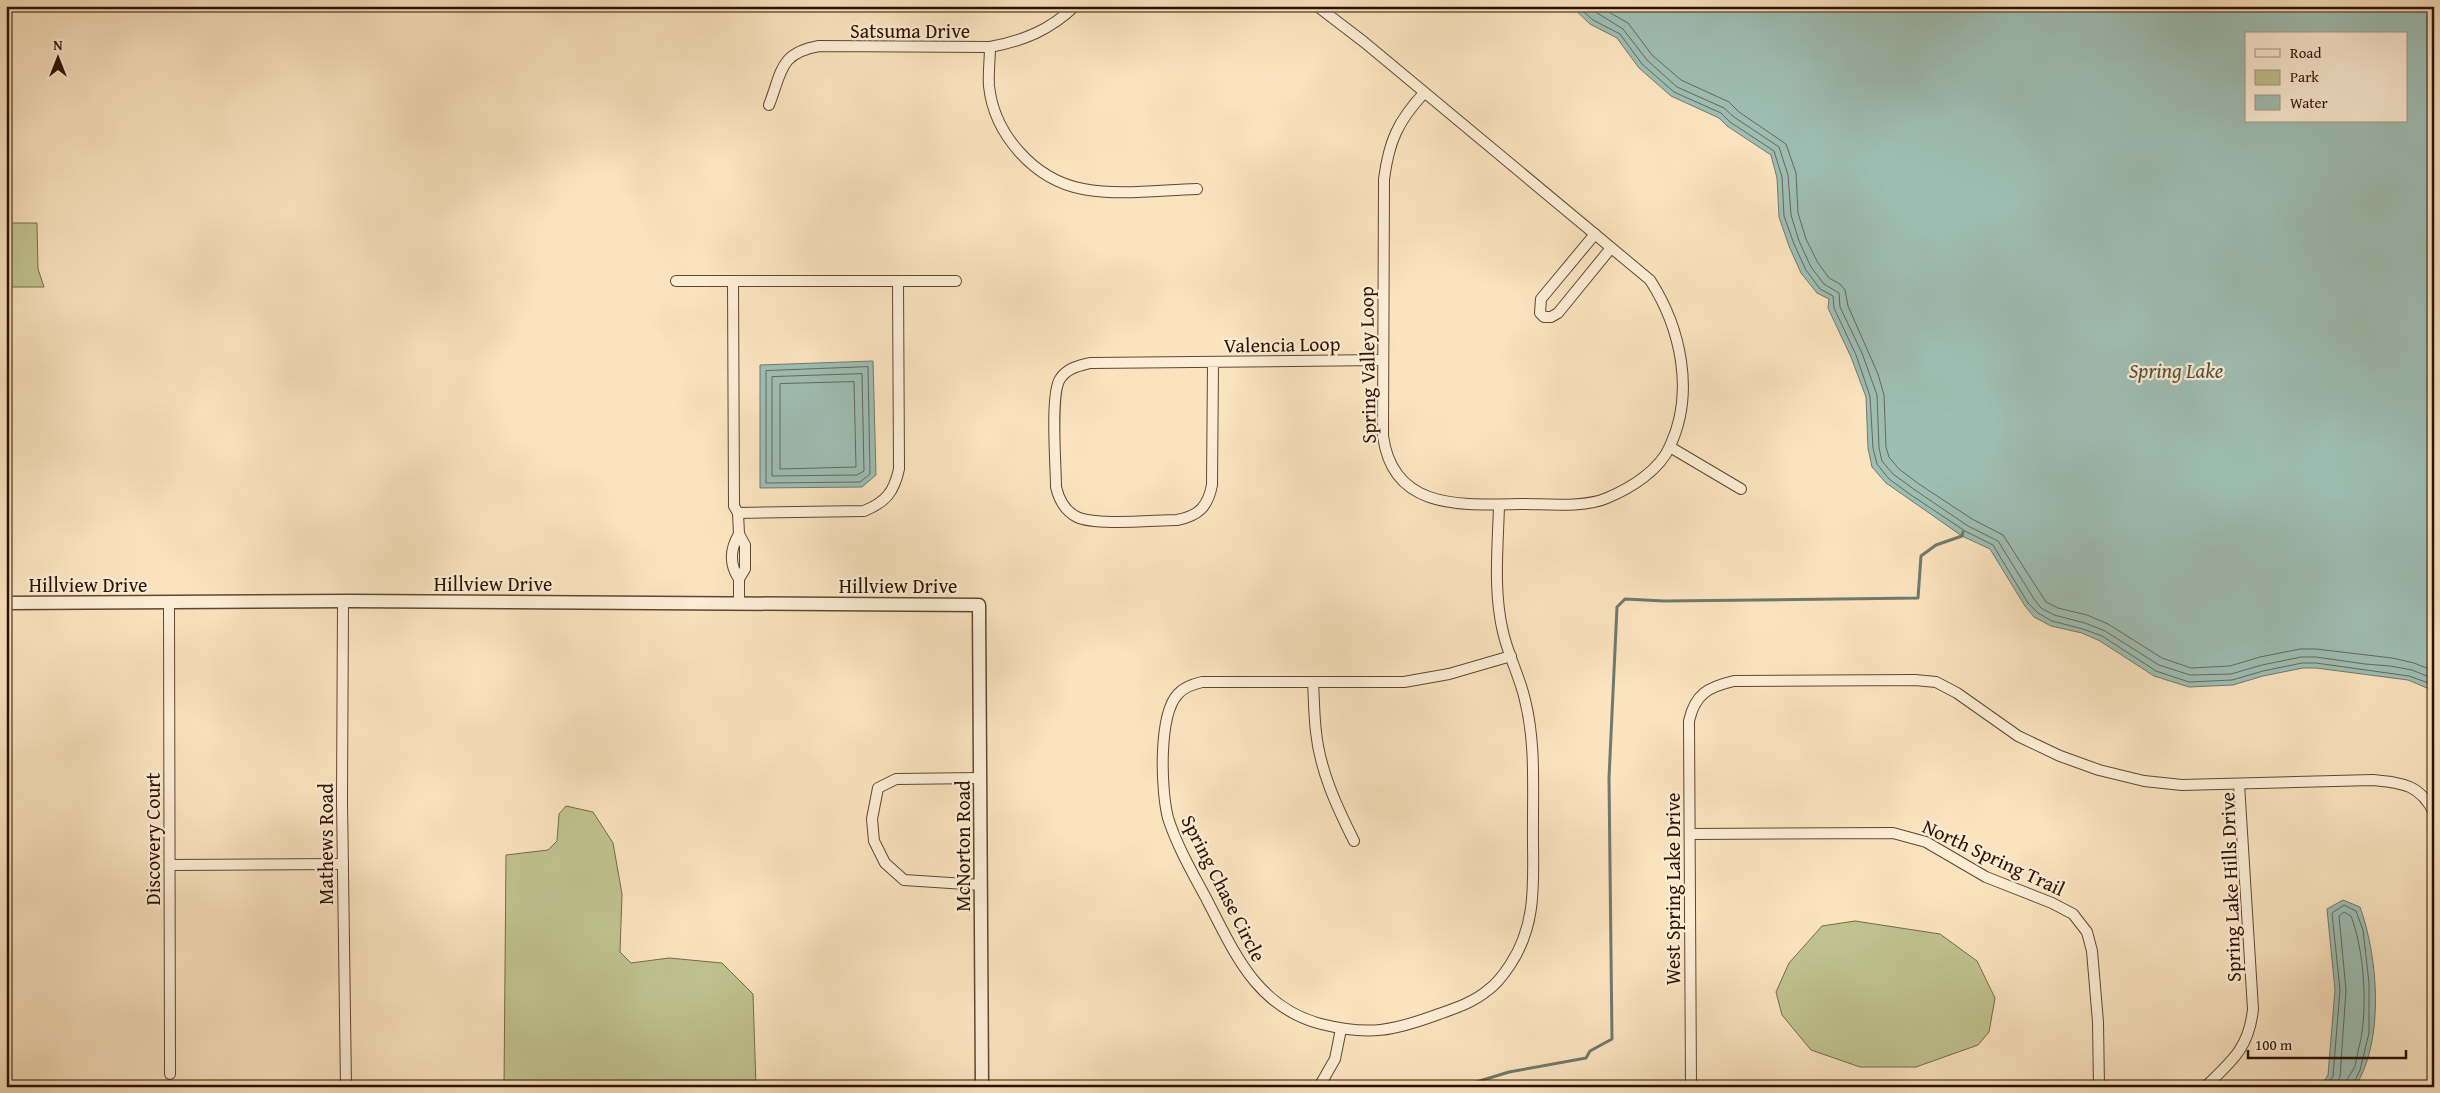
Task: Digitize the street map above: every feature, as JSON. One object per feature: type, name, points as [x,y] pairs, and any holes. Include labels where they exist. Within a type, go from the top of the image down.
[{"type":"street","name":"Satsuma Drive","points":[[769,105],[785,63],[792,54],[804,49],[819,46],[990,48],[1017,42],[1040,32],[1075,6]]},
{"type":"street","points":[[1317,6],[1364,42],[1424,93]]},
{"type":"street","points":[[990,48],[989,85],[992,104],[1011,143],[1024,158],[1040,169],[1061,182],[1082,189],[1106,191],[1197,189]]},
{"type":"street","name":"Spring Valley Loop","points":[[1424,93],[1594,234],[1650,280],[1661,297],[1671,321],[1682,369],[1683,393],[1680,420],[1670,447],[1656,466],[1637,482],[1606,499],[1579,503],[1460,504],[1434,500],[1414,491],[1399,477],[1389,463],[1385,450],[1382,360],[1384,179],[1387,154],[1396,129],[1424,93]]},
{"type":"street","points":[[1594,234],[1541,299],[1540,313],[1544,317],[1551,317],[1558,313],[1611,248]]},
{"type":"street","points":[[676,281],[956,281]]},
{"type":"street","points":[[733,281],[734,506],[738,512],[739,534],[745,545],[745,569],[739,579],[739,603]]},
{"type":"street","points":[[738,512],[864,512],[879,505],[896,486],[899,469],[898,281]]},
{"type":"street","name":"Valencia Loop","points":[[1213,362],[1212,485],[1209,500],[1201,510],[1190,518],[1177,520],[1092,521],[1078,518],[1067,510],[1059,500],[1056,487],[1055,395],[1059,379],[1072,367],[1090,362],[1382,360]]},
{"type":"street","points":[[1670,447],[1741,489]]},
{"type":"street","name":"Spring Chase Circle","points":[[1499,504],[1500,614],[1503,633],[1511,656],[1525,700],[1533,748],[1532,900],[1529,926],[1521,949],[1490,989],[1468,1003],[1406,1026],[1374,1032],[1341,1029],[1307,1020],[1276,1003],[1244,970],[1176,841],[1163,794],[1164,725],[1169,708],[1178,694],[1191,685],[1202,682],[1404,682],[1449,674],[1511,656]]},
{"type":"street","points":[[739,534],[732,545],[732,569],[739,579]]},
{"type":"street","points":[[732,557],[745,558]]},
{"type":"street","name":"Hillview Drive","points":[[6,603],[343,601],[979,605]]},
{"type":"street","name":"Mathews Road","points":[[343,601],[343,864],[346,1087]]},
{"type":"street","name":"Discovery Court","points":[[169,603],[170,1074]]},
{"type":"street","name":"McNorton Road","points":[[979,605],[982,1087]]},
{"type":"street","name":"West Spring Lake Drive","points":[[1691,1087],[1689,721],[1692,706],[1702,694],[1714,686],[1734,681],[1915,680],[1936,682],[1958,693],[2018,736],[2060,756],[2099,770],[2144,781],[2182,785],[2239,784]]},
{"type":"street","points":[[1314,682],[1316,732],[1323,767],[1335,803],[1354,842]]},
{"type":"street","points":[[980,778],[896,779],[878,788],[872,819],[874,841],[885,863],[904,880],[981,885]]},
{"type":"street","name":"Spring Lake Hills Drive","points":[[2205,1087],[2231,1062],[2243,1046],[2251,1030],[2253,1009],[2239,784],[2373,780],[2400,783],[2412,788],[2426,798],[2434,813]]},
{"type":"street","name":"North Spring Trail","points":[[1690,834],[1893,834],[1909,836],[1926,842],[1986,877],[2052,903],[2073,914],[2087,932],[2092,950],[2098,1022],[2098,1087]]},
{"type":"street","points":[[170,865],[343,864]]},
{"type":"street","points":[[1318,1087],[1335,1060],[1341,1029]]},
{"type":"green space","points":[[6,223],[37,223],[38,269],[44,287],[6,287]]},
{"type":"green space","points":[[566,806],[593,812],[613,843],[622,894],[620,952],[631,963],[669,958],[722,963],[753,994],[756,1087],[504,1087],[506,855],[548,850],[557,841],[559,814]]},
{"type":"green space","points":[[1855,921],[1940,934],[1977,961],[1995,998],[1989,1032],[1978,1045],[1916,1067],[1860,1067],[1811,1050],[1782,1015],[1776,992],[1789,963],[1822,926]]},
{"type":"water","name":"Spring Lake","points":[[1571,6],[2434,6],[2434,691],[2408,680],[2316,668],[2303,668],[2263,676],[2233,685],[2189,687],[2154,676],[2100,641],[2082,633],[2051,626],[2034,617],[2025,606],[1990,549],[1962,536],[1886,483],[1872,467],[1868,448],[1866,397],[1851,357],[1828,308],[1829,299],[1817,293],[1801,273],[1789,246],[1779,217],[1777,178],[1771,155],[1727,126],[1719,118],[1671,96],[1639,68],[1617,38],[1590,24]]},
{"type":"water","points":[[873,361],[876,475],[862,487],[760,488],[760,365]]},
{"type":"water","points":[[2343,900],[2360,907],[2366,927],[2374,974],[2376,998],[2375,1023],[2365,1068],[2355,1087],[2320,1087],[2328,1075],[2335,990],[2327,909]]},
{"type":"waterway","points":[[1460,1087],[1509,1072],[1586,1058],[1590,1051],[1612,1039],[1609,778],[1617,607],[1625,599],[1664,601],[1918,598],[1921,556],[1936,545],[1962,536],[1963,532]]}]
